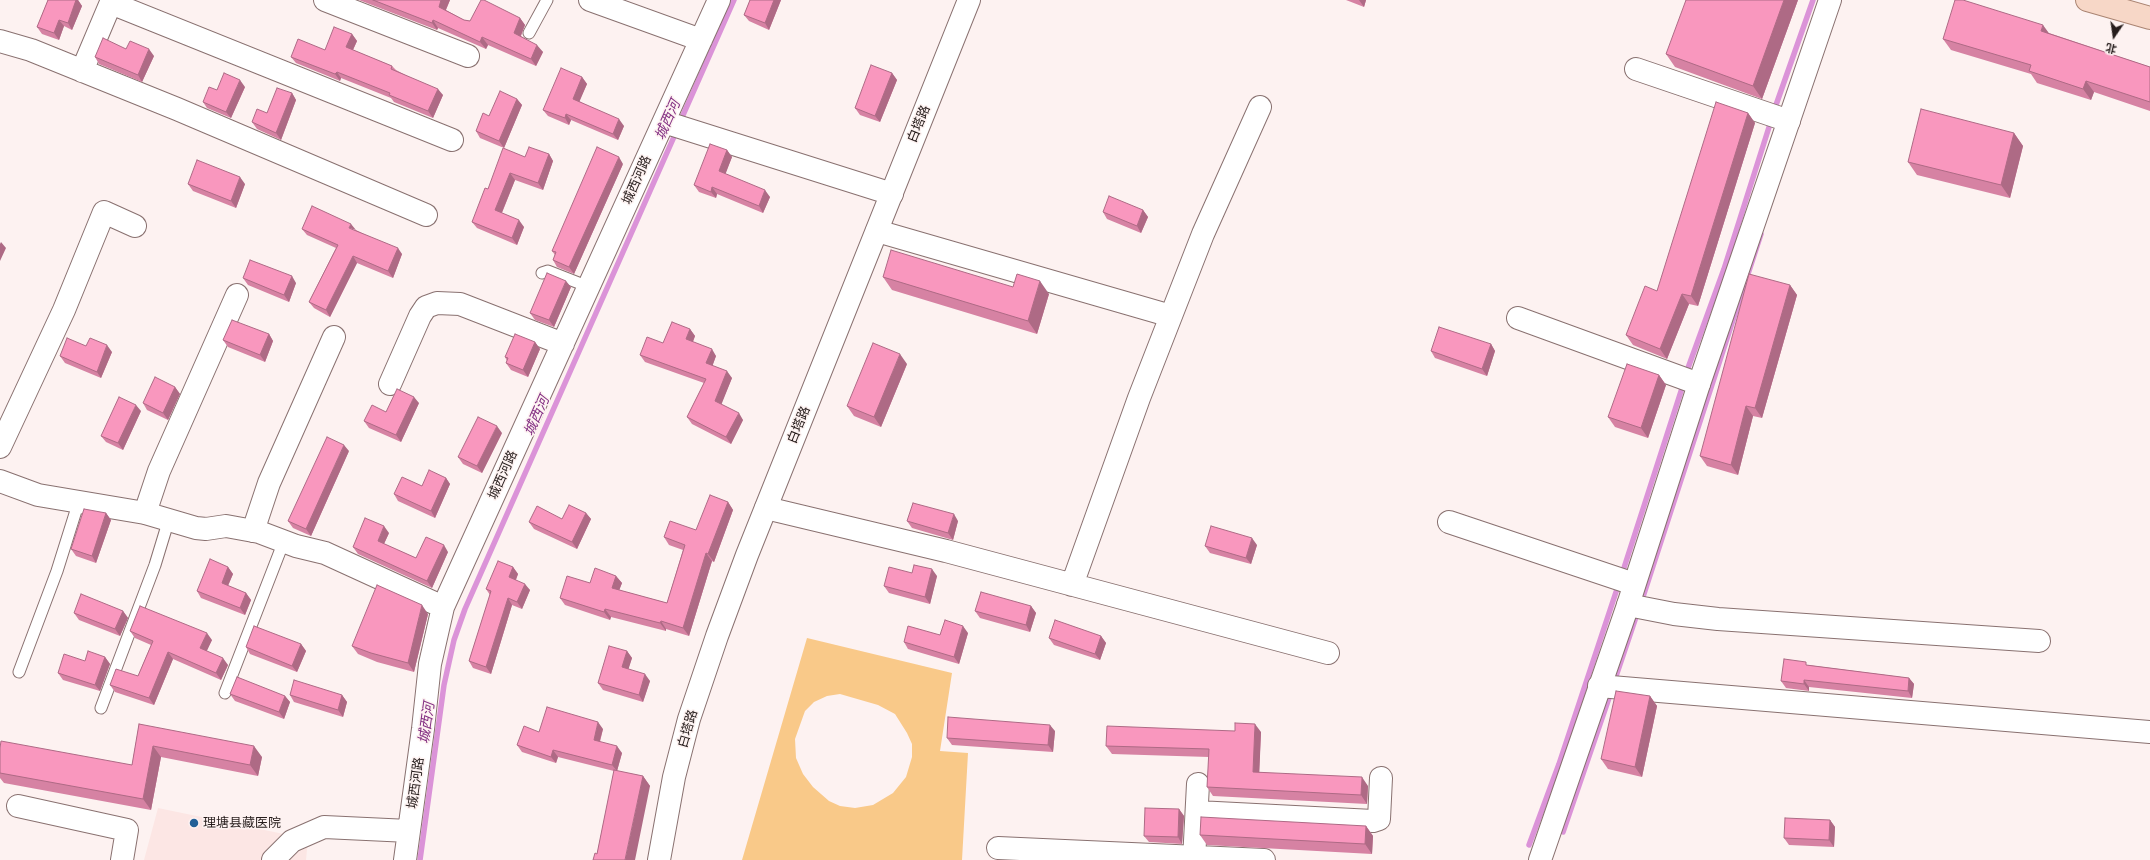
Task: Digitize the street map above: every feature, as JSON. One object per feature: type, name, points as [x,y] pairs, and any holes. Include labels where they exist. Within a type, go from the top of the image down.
[{"type":"main road","points":[[2087,0],[2150,18]]},
{"type":"street","points":[[325,0],[468,56]]},
{"type":"street","points":[[590,0],[701,40]]},
{"type":"street","name":"城西河路","points":[[405,860],[430,664],[443,607],[589,288],[675,126],[701,40],[719,0]]},
{"type":"street","name":"白塔路","points":[[659,860],[674,777],[689,719],[717,636],[766,508],[969,0]]},
{"type":"street","points":[[1540,860],[1609,687],[1635,607],[1634,584],[1699,384],[1830,0]]},
{"type":"street","points":[[82,71],[112,1],[452,140]]},
{"type":"street","points":[[0,41],[31,50],[185,112],[426,215]]},
{"type":"street","points":[[1636,69],[1788,121]]},
{"type":"street","points":[[1072,585],[1138,398],[1203,234],[1260,107]]},
{"type":"street","points":[[675,126],[892,194]]},
{"type":"street","points":[[0,447],[67,304],[104,212],[135,226]]},
{"type":"street","points":[[877,231],[1171,316]]},
{"type":"street","points":[[145,513],[162,465],[237,295]]},
{"type":"street","points":[[390,384],[420,316],[426,307],[437,303],[460,304],[563,344]]},
{"type":"street","points":[[1518,318],[1699,384]]},
{"type":"street","points":[[253,531],[269,484],[334,336]]},
{"type":"street","points":[[0,482],[38,495],[145,513],[196,528],[206,529],[226,526],[253,531],[325,553],[443,607]]},
{"type":"street","points":[[766,508],[946,551],[1328,653]]},
{"type":"street","points":[[1449,522],[1634,584]]},
{"type":"street","points":[[1635,607],[1718,619],[2039,641]]},
{"type":"street","points":[[1609,687],[2150,732]]},
{"type":"street","points":[[1196,812],[1373,821],[1379,819],[1381,778]]},
{"type":"street","points":[[1194,858],[1198,784]]},
{"type":"street","points":[[18,806],[127,830],[122,860]]},
{"type":"street","points":[[273,860],[292,841],[324,827],[409,831]]},
{"type":"street","points":[[998,848],[1264,860]]},
{"type":"lane","points":[[529,33],[547,0]]},
{"type":"lane","points":[[542,273],[548,271],[589,288]]},
{"type":"lane","points":[[19,672],[59,564],[79,501]]},
{"type":"lane","points":[[101,708],[155,565],[168,519]]},
{"type":"lane","points":[[225,693],[284,541]]},
{"type":"shaded area","points":[[807,638],[952,673],[940,751],[968,753],[962,860],[742,860]],"holes":[[[840,694],[878,705],[895,714],[912,744],[912,757],[906,777],[893,793],[873,805],[855,808],[840,806],[829,801],[813,787],[803,774],[796,758],[795,739],[805,711],[814,702],[827,696]]]},
{"type":"shaded area","name":"理塘县藏医院","points":[[158,808],[308,839],[306,860],[144,860]]},
{"type":"building","points":[[48,0],[76,0],[68,23],[59,20],[54,33],[37,27]]},
{"type":"building","points":[[373,0],[441,0],[439,7],[464,20],[470,21],[481,0],[484,0],[520,18],[514,33],[537,45],[531,59],[482,37],[480,42],[433,20],[432,23]]},
{"type":"building","points":[[750,0],[774,0],[765,23],[744,15]]},
{"type":"building","points":[[1686,0],[1784,0],[1753,86],[1666,54]]},
{"type":"building","points":[[1955,0],[1963,0],[2043,25],[2041,31],[2150,67],[2150,102],[2086,81],[2083,89],[2029,71],[2031,65],[1943,39]]},
{"type":"building","points":[[334,27],[352,34],[346,47],[392,66],[391,69],[438,89],[428,111],[389,95],[390,93],[337,72],[335,74],[291,57],[298,39],[325,50]]},
{"type":"building","points":[[103,38],[126,49],[130,41],[149,49],[138,75],[95,57]]},
{"type":"building","points":[[871,65],[892,73],[875,116],[855,108]]},
{"type":"building","points":[[561,68],[582,77],[573,99],[619,119],[613,134],[566,114],[565,118],[543,110]]},
{"type":"building","points":[[224,73],[240,80],[226,112],[203,102],[209,87],[217,90]]},
{"type":"building","points":[[277,88],[292,93],[276,133],[252,122],[257,109],[267,113]]},
{"type":"building","points":[[500,91],[517,99],[499,141],[476,131],[483,113],[489,116]]},
{"type":"building","points":[[1716,102],[1748,113],[1691,296],[1682,294],[1660,349],[1626,335],[1645,286],[1657,291]]},
{"type":"building","points":[[1921,109],[2014,133],[2001,185],[1908,162]]},
{"type":"building","points":[[710,144],[727,150],[719,171],[765,190],[759,206],[712,187],[711,192],[694,185]]},
{"type":"building","points":[[529,147],[549,154],[538,183],[510,173],[495,210],[519,220],[512,238],[472,222],[485,188],[488,189],[503,148],[525,157]]},
{"type":"building","points":[[597,147],[619,157],[569,267],[553,260],[556,252],[552,251]]},
{"type":"building","points":[[197,160],[240,177],[231,201],[188,184]]},
{"type":"building","points":[[1109,196],[1143,210],[1137,226],[1103,212]]},
{"type":"building","points":[[312,206],[351,224],[349,228],[398,248],[388,271],[353,256],[326,310],[309,302],[338,245],[302,229]]},
{"type":"building","points":[[891,250],[1013,287],[1017,274],[1040,281],[1028,321],[883,277]]},
{"type":"building","points":[[250,260],[292,276],[284,295],[243,278]]},
{"type":"building","points":[[547,273],[566,281],[549,320],[530,313]]},
{"type":"building","points":[[1749,274],[1790,285],[1755,408],[1746,406],[1731,465],[1700,456]]},
{"type":"building","points":[[232,320],[269,334],[260,355],[223,340]]},
{"type":"building","points":[[672,322],[690,329],[686,339],[712,349],[706,363],[727,371],[715,401],[739,413],[726,437],[687,417],[706,379],[640,355],[647,337],[663,343]]},
{"type":"building","points":[[1439,327],[1491,344],[1482,369],[1431,351]]},
{"type":"building","points":[[515,334],[535,342],[523,370],[506,363],[508,358],[505,357]]},
{"type":"building","points":[[67,338],[86,346],[90,338],[107,345],[97,372],[60,356]]},
{"type":"building","points":[[873,343],[900,354],[874,417],[847,406]]},
{"type":"building","points":[[1627,364],[1659,375],[1641,428],[1608,417]]},
{"type":"building","points":[[155,377],[175,387],[163,413],[143,403]]},
{"type":"building","points":[[397,389],[414,397],[396,435],[364,421],[372,405],[386,412]]},
{"type":"building","points":[[119,397],[136,405],[118,443],[101,436]]},
{"type":"building","points":[[478,417],[497,426],[477,466],[458,457]]},
{"type":"building","points":[[327,437],[344,445],[306,529],[288,521]]},
{"type":"building","points":[[429,470],[446,478],[431,511],[394,494],[402,477],[422,486]]},
{"type":"building","points":[[710,495],[728,502],[708,554],[706,553],[683,628],[661,621],[660,623],[605,609],[604,612],[560,598],[567,576],[590,583],[595,568],[616,576],[612,588],[667,603],[685,545],[664,537],[670,521],[696,530]]},
{"type":"building","points":[[913,503],[954,514],[948,533],[907,521]]},
{"type":"building","points":[[569,505],[586,513],[572,542],[529,522],[537,506],[562,519]]},
{"type":"building","points":[[84,509],[106,513],[92,556],[71,549]]},
{"type":"building","points":[[365,518],[384,526],[378,541],[416,558],[426,537],[444,545],[427,581],[353,547]]},
{"type":"building","points":[[1211,526],[1252,538],[1246,558],[1205,546]]},
{"type":"building","points":[[210,559],[228,567],[222,583],[246,593],[240,608],[197,591]]},
{"type":"building","points":[[498,561],[513,567],[509,577],[525,584],[517,602],[508,598],[486,667],[469,661],[491,591],[486,589]]},
{"type":"building","points":[[914,565],[932,569],[925,597],[884,586],[889,567],[912,573]]},
{"type":"building","points":[[377,585],[422,605],[408,663],[352,646]]},
{"type":"building","points":[[981,592],[1031,606],[1026,625],[975,611]]},
{"type":"building","points":[[81,594],[123,611],[115,629],[74,613]]},
{"type":"building","points":[[140,606],[207,633],[200,648],[223,658],[216,673],[168,652],[149,698],[110,685],[116,669],[138,676],[153,641],[130,631]]},
{"type":"building","points":[[945,620],[963,626],[954,657],[904,642],[908,626],[940,635]]},
{"type":"building","points":[[1055,620],[1101,636],[1095,654],[1049,638]]},
{"type":"building","points":[[254,626],[301,644],[292,666],[246,647]]},
{"type":"building","points":[[609,646],[627,651],[622,667],[645,674],[639,695],[598,683]]},
{"type":"building","points":[[88,651],[105,657],[95,685],[58,673],[64,654],[85,661]]},
{"type":"building","points":[[1784,659],[1806,662],[1806,665],[1909,678],[1908,691],[1804,680],[1804,684],[1781,681]]},
{"type":"building","points":[[237,677],[285,696],[279,712],[230,694]]},
{"type":"building","points":[[294,680],[342,695],[338,710],[290,695]]},
{"type":"building","points":[[1616,691],[1650,696],[1635,767],[1601,759]]},
{"type":"building","points":[[547,707],[598,722],[594,740],[617,746],[612,765],[553,750],[551,757],[517,745],[524,726],[539,732]]},
{"type":"building","points":[[948,717],[1050,725],[1048,745],[947,738]]},
{"type":"building","points":[[1235,723],[1255,724],[1253,772],[1362,777],[1361,795],[1207,787],[1209,749],[1106,746],[1107,726],[1235,731]]},
{"type":"building","points":[[139,724],[254,746],[250,765],[153,746],[143,799],[0,773],[1,741],[132,765]]},
{"type":"building","points":[[614,770],[643,776],[625,860],[593,860],[595,853],[597,854]]},
{"type":"building","points":[[1145,808],[1179,809],[1178,837],[1144,836]]},
{"type":"building","points":[[1201,817],[1366,826],[1365,844],[1200,835]]},
{"type":"building","points":[[1785,818],[1830,820],[1829,840],[1784,838]]},
{"type":"waterway","name":"城西河","points":[[680,122],[734,0]]},
{"type":"waterway","points":[[1776,105],[1813,0]]},
{"type":"waterway","points":[[1688,368],[1724,269],[1770,124]]},
{"type":"waterway","name":"城西河","points":[[420,860],[444,685],[454,640],[465,609],[677,130]]},
{"type":"waterway","points":[[1641,603],[1761,234]]},
{"type":"waterway","points":[[1622,574],[1683,385]]},
{"type":"waterway","points":[[1529,845],[1559,764],[1618,586]]},
{"type":"waterway","points":[[1614,682],[1638,611]]},
{"type":"waterway","points":[[1563,832],[1611,692]]},
{"type":"place","name":"理塘县藏医院","points":[[194,823]]}]
